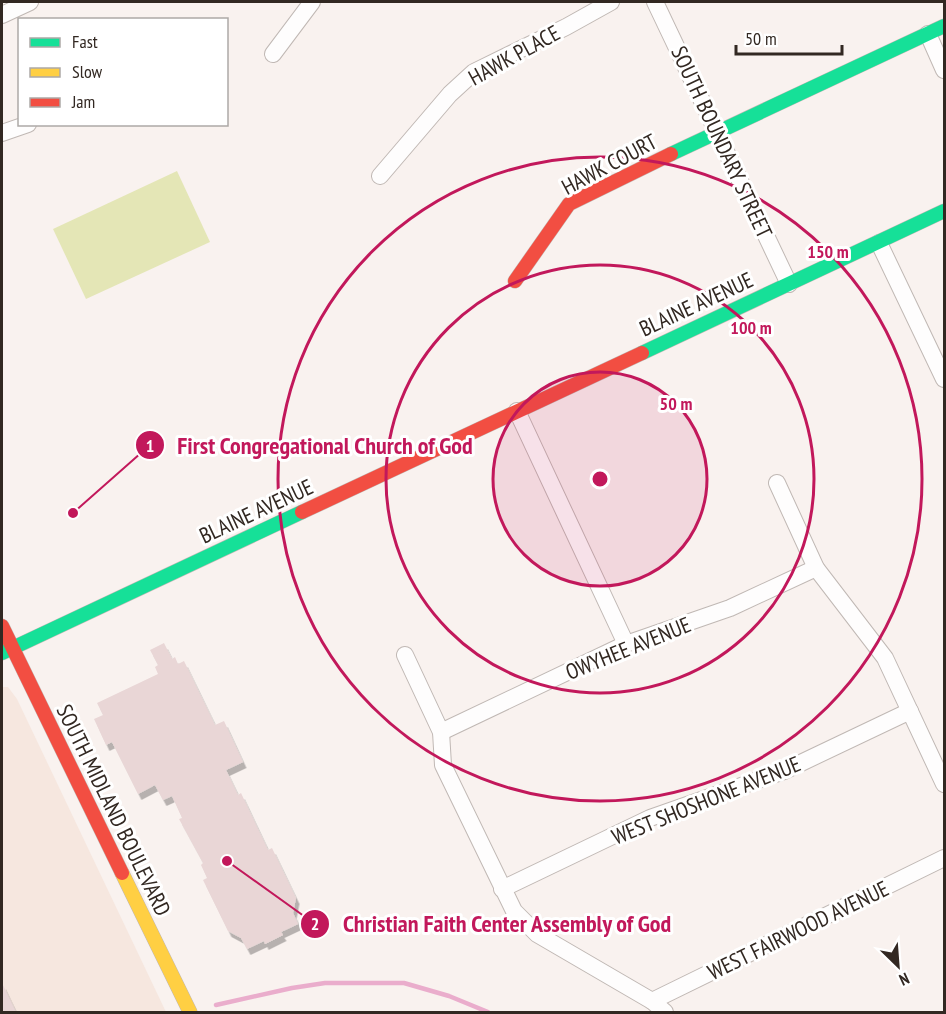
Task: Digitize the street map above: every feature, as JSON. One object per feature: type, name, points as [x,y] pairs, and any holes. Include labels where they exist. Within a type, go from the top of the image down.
[{"type":"street","points":[[2,15],[30,2]]},
{"type":"street","points":[[273,54],[312,2]]},
{"type":"street","name":"HAWK PLACE","points":[[380,176],[450,94],[474,72],[611,2]]},
{"type":"street","name":"SOUTH BOUNDARY STREET","points":[[655,2],[789,284]]},
{"type":"street","name":"HAWK COURT","points":[[515,281],[569,204],[945,26]]},
{"type":"street","points":[[928,34],[945,70]]},
{"type":"street","points":[[2,133],[22,126]]},
{"type":"street","name":"BLAINE AVENUE","points":[[7,651],[945,211]]},
{"type":"street","points":[[879,243],[945,379]]},
{"type":"street","points":[[517,411],[626,644]]},
{"type":"street","points":[[777,483],[816,568],[885,658],[945,784]]},
{"type":"street","name":"OWYHEE AVENUE","points":[[441,732],[626,644],[730,608],[816,568]]},
{"type":"street","name":"SOUTH MIDLAND BOULEVARD","points":[[2,626],[7,651],[190,1012]]},
{"type":"street","points":[[405,655],[441,732],[443,765],[514,911],[537,934],[658,1007]]},
{"type":"street","name":"WEST SHOSHONE AVENUE","points":[[502,889],[650,818],[784,771],[910,711]]},
{"type":"street","name":"WEST FAIRWOOD AVENUE","points":[[658,1007],[945,858]]},
{"type":"shaded area","points":[[2,687],[8,687],[17,699],[166,1012],[2,1012]]},
{"type":"green space","points":[[177,171],[210,242],[86,299],[53,229]]},
{"type":"building","points":[[164,643],[172,659],[175,657],[178,664],[184,661],[215,725],[224,721],[243,762],[226,770],[238,795],[241,793],[268,850],[272,848],[296,898],[293,913],[298,924],[281,932],[283,935],[265,944],[264,941],[247,949],[241,938],[228,931],[203,880],[207,878],[201,865],[203,863],[179,819],[182,818],[172,796],[163,800],[155,785],[138,794],[112,742],[106,745],[94,719],[103,715],[97,703],[158,674],[155,667],[158,665],[150,650]]},
{"type":"building","points":[[2,983],[16,1012],[2,1012]]},
{"type":"waterway","points":[[216,1005],[325,983],[404,983],[449,996],[488,1012]]},
{"type":"traffic: fast","points":[[671,154],[944,26]]},
{"type":"traffic: fast","points":[[642,353],[944,211]]},
{"type":"traffic: fast","points":[[2,653],[302,512]]},
{"type":"traffic: slow","points":[[122,873],[190,1012]]},
{"type":"traffic: jam","points":[[515,281],[569,204],[671,154]]},
{"type":"traffic: jam","points":[[302,512],[642,353]]},
{"type":"traffic: jam","points":[[2,626],[122,873]]},
{"type":"place","name":"First Congregational Church of God","points":[[73,513]]},
{"type":"place","name":"Christian Faith Center Assembly of God","points":[[227,861]]}]
